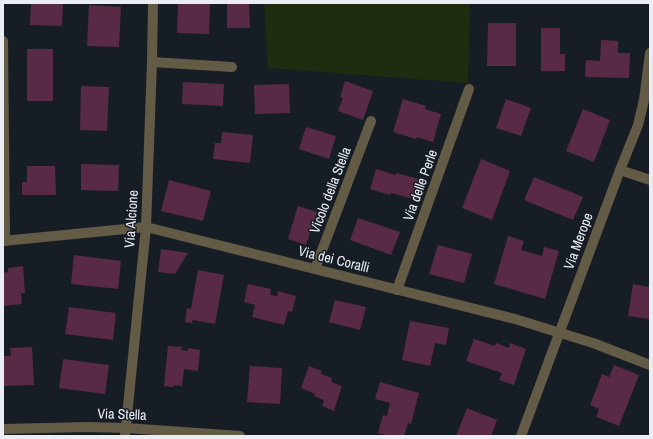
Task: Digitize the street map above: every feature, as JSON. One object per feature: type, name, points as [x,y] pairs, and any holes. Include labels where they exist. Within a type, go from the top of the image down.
[{"type":"street","name":"Via Alcione","points":[[126,432],[146,227],[153,3]]},
{"type":"street","points":[[3,41],[4,241]]},
{"type":"street","name":"Via Merope","points":[[521,436],[638,125],[642,113],[647,85],[650,53]]},
{"type":"street","points":[[152,62],[232,67]]},
{"type":"street","name":"Via delle Perle","points":[[397,290],[469,89]]},
{"type":"street","name":"Vicolo della Stella","points":[[315,269],[371,121]]},
{"type":"street","points":[[620,170],[650,180]]},
{"type":"street","name":"Via dei Coralli","points":[[4,241],[146,227],[515,319],[593,343],[650,365]]},
{"type":"street","name":"Via Stella","points":[[3,429],[240,436]]},
{"type":"green space","points":[[264,3],[470,3],[468,83],[268,68]]},
{"type":"building","points":[[31,3],[63,3],[62,26],[30,25]]},
{"type":"building","points":[[178,3],[210,3],[209,34],[177,33]]},
{"type":"building","points":[[227,3],[249,3],[250,28],[227,28]]},
{"type":"building","points":[[89,5],[121,7],[119,47],[87,46]]},
{"type":"building","points":[[488,23],[516,23],[516,66],[487,66]]},
{"type":"building","points":[[541,28],[560,28],[560,54],[565,54],[565,71],[541,71]]},
{"type":"building","points":[[601,40],[618,41],[618,53],[630,53],[629,78],[585,77],[586,60],[600,61]]},
{"type":"building","points":[[27,49],[53,49],[53,101],[27,101]]},
{"type":"building","points":[[345,81],[373,91],[363,120],[338,111],[343,98],[340,97]]},
{"type":"building","points":[[183,82],[224,84],[223,106],[182,104]]},
{"type":"building","points":[[289,84],[290,113],[255,114],[254,85]]},
{"type":"building","points":[[81,86],[109,87],[107,131],[80,130]]},
{"type":"building","points":[[403,99],[426,106],[425,109],[441,114],[433,142],[417,137],[416,139],[393,132]]},
{"type":"building","points":[[506,99],[531,108],[521,136],[496,128]]},
{"type":"building","points":[[583,109],[610,120],[594,162],[566,151]]},
{"type":"building","points":[[306,127],[336,136],[329,159],[299,149]]},
{"type":"building","points":[[222,132],[253,135],[250,163],[213,159],[215,143],[221,143]]},
{"type":"building","points":[[481,159],[510,171],[492,220],[462,208]]},
{"type":"building","points":[[81,164],[119,165],[118,191],[81,190]]},
{"type":"building","points":[[27,166],[55,166],[56,195],[22,195],[22,182],[27,182]]},
{"type":"building","points":[[376,169],[396,175],[396,173],[419,179],[413,199],[391,193],[390,195],[370,189]]},
{"type":"building","points":[[534,177],[583,197],[573,220],[524,200]]},
{"type":"building","points":[[169,180],[211,191],[203,221],[161,211]]},
{"type":"building","points":[[298,206],[317,212],[306,245],[288,239]]},
{"type":"building","points":[[358,218],[400,232],[391,255],[350,240]]},
{"type":"building","points":[[508,236],[524,241],[521,250],[542,256],[544,247],[559,251],[545,299],[494,284]]},
{"type":"building","points":[[438,245],[472,254],[464,283],[429,274]]},
{"type":"building","points":[[161,249],[188,253],[175,274],[158,272]]},
{"type":"building","points":[[74,255],[121,261],[118,289],[71,284]]},
{"type":"building","points":[[23,266],[25,293],[21,293],[22,304],[3,306],[3,273],[8,272],[8,268]]},
{"type":"building","points":[[198,270],[224,275],[215,324],[193,320],[192,323],[185,322],[187,308],[191,309]]},
{"type":"building","points":[[248,284],[271,289],[270,295],[277,296],[278,291],[296,296],[292,312],[288,311],[284,325],[252,317],[255,305],[244,302]]},
{"type":"building","points":[[633,284],[650,287],[650,319],[628,316]]},
{"type":"building","points":[[335,300],[366,307],[360,330],[329,322]]},
{"type":"building","points":[[69,307],[116,313],[113,340],[65,334]]},
{"type":"building","points":[[410,321],[449,328],[446,345],[435,343],[430,366],[402,360]]},
{"type":"building","points":[[474,339],[495,346],[496,343],[509,348],[510,343],[526,349],[514,385],[499,380],[502,373],[466,361]]},
{"type":"building","points":[[168,346],[182,347],[181,350],[188,351],[188,348],[200,350],[198,371],[184,369],[182,386],[164,386]]},
{"type":"building","points":[[32,347],[34,385],[3,386],[3,356],[11,356],[10,348]]},
{"type":"building","points":[[63,359],[109,365],[105,394],[59,388]]},
{"type":"building","points":[[614,365],[639,375],[619,426],[596,417],[599,409],[590,405],[602,374],[609,377]]},
{"type":"building","points":[[250,366],[282,368],[280,404],[247,402]]},
{"type":"building","points":[[309,366],[322,371],[321,374],[332,378],[331,382],[342,386],[334,411],[322,406],[324,400],[301,388]]},
{"type":"building","points":[[380,382],[419,393],[411,424],[408,423],[404,436],[389,436],[378,433],[383,415],[387,416],[390,403],[375,399]]},
{"type":"building","points":[[467,408],[497,420],[491,436],[456,436]]}]
